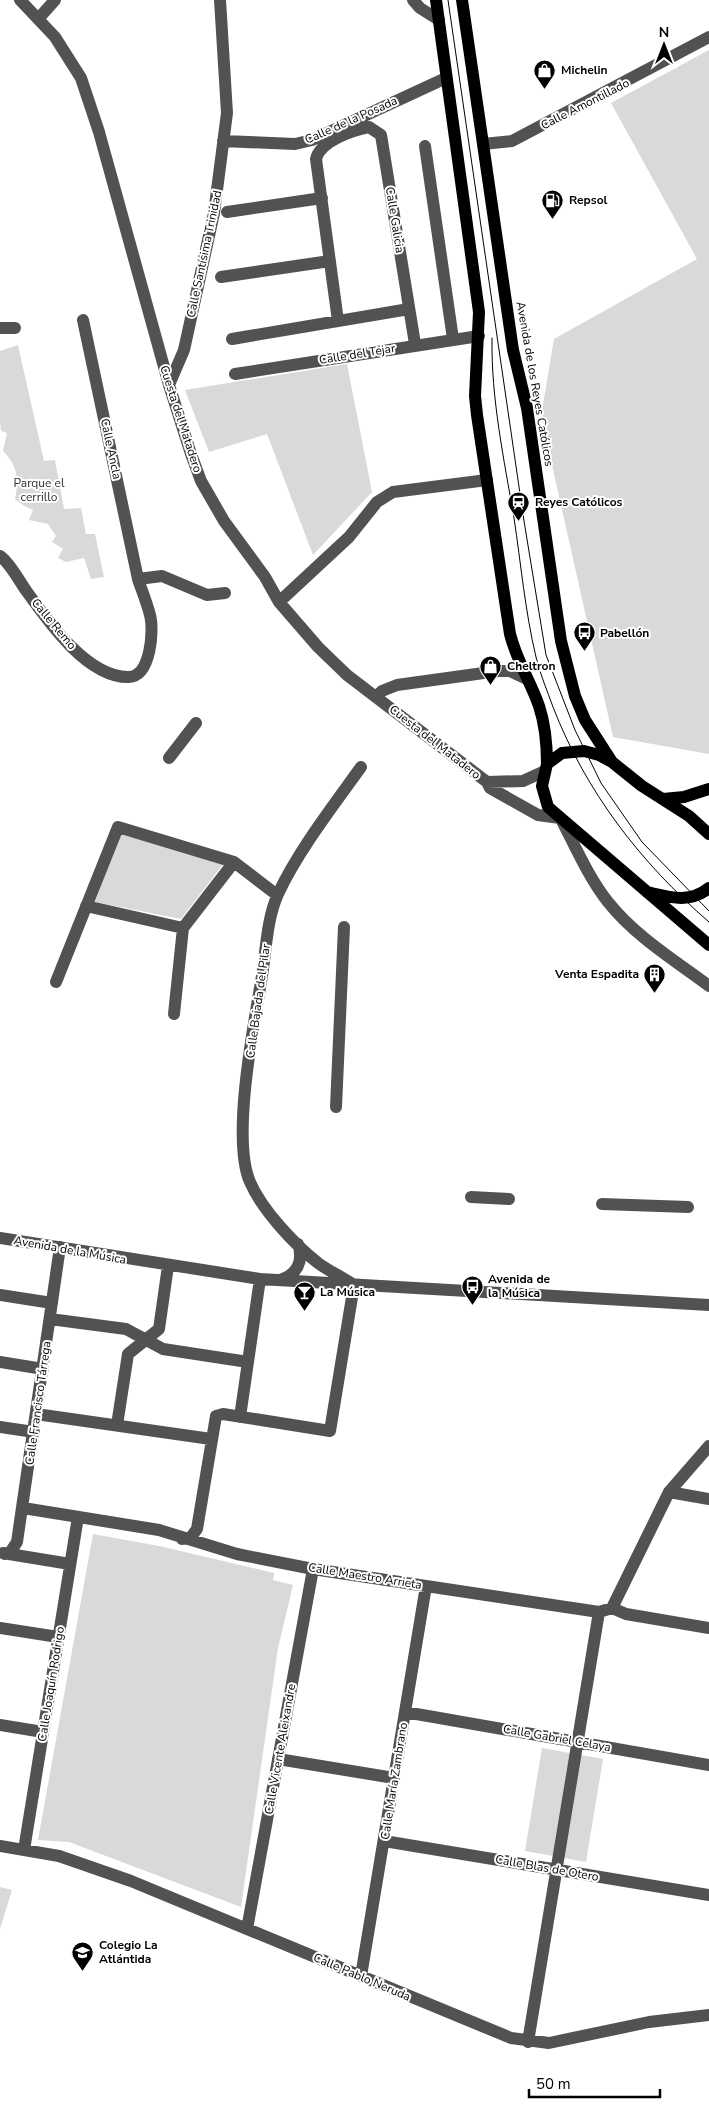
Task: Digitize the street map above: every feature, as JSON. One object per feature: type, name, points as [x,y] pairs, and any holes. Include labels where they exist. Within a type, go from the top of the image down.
[{"type":"main road","points":[[436,0],[479,312],[475,396],[486,480],[510,634],[517,660],[527,679],[542,717],[546,767],[542,786],[545,799],[548,807],[561,820],[709,945]]},
{"type":"main road","name":"Avenida de los Reyes Católicos","points":[[462,0],[513,350],[528,408],[565,661],[585,720],[612,762]]},
{"type":"main road","points":[[546,767],[555,756],[571,751],[599,755],[689,816],[709,834]]},
{"type":"main road","points":[[663,799],[684,798],[709,789]]},
{"type":"main road","points":[[644,891],[682,898],[699,895],[709,888]]},
{"type":"street","name":"Cuesta del Matadero","points":[[20,0],[39,18],[69,56],[88,97],[169,385],[201,481],[228,527],[265,577],[279,602],[332,660],[487,782],[490,788],[538,815],[561,820]]},
{"type":"street","points":[[39,18],[55,0]]},
{"type":"street","name":"Calle Santísima Trinidad","points":[[169,385],[184,350],[214,213],[227,113],[220,0]]},
{"type":"street","points":[[413,0],[420,8],[439,20]]},
{"type":"street","name":"Calle Amontillado","points":[[483,144],[512,141],[709,37]]},
{"type":"street","name":"Calle de la Posada","points":[[223,141],[295,144],[312,140],[446,78]]},
{"type":"street","name":"Calle Galicia","points":[[322,198],[317,154],[323,147],[345,135],[369,127],[381,135],[415,344]]},
{"type":"street","points":[[425,146],[453,339]]},
{"type":"street","points":[[227,212],[322,198],[338,321]]},
{"type":"street","points":[[221,278],[330,260]]},
{"type":"street","points":[[232,339],[409,309]]},
{"type":"street","name":"Calle Ancla","points":[[83,320],[138,579]]},
{"type":"street","points":[[0,328],[15,328]]},
{"type":"street","name":"Calle del Tejar","points":[[235,374],[415,344],[479,336]]},
{"type":"street","points":[[279,602],[350,537],[385,495],[393,492],[486,480]]},
{"type":"street","name":"Calle Remo","points":[[0,556],[67,643],[109,673],[129,677],[138,675],[144,669],[149,657],[151,616],[138,579]]},
{"type":"street","points":[[138,579],[162,576],[207,595],[225,593]]},
{"type":"street","points":[[377,696],[390,687],[397,685],[498,671],[510,671],[527,679]]},
{"type":"street","points":[[169,758],[196,723]]},
{"type":"street","name":"Calle Bajada del Pilar","points":[[354,1285],[319,1264],[298,1244],[267,1209],[250,1182],[244,1151],[244,1097],[270,924],[277,895],[311,838],[360,767]]},
{"type":"street","name":"Cuesta del Matadero","points":[[487,782],[523,781],[546,767]]},
{"type":"street","points":[[561,820],[587,869],[608,902],[640,935],[709,986]]},
{"type":"street","points":[[56,982],[118,827],[234,862],[277,895]]},
{"type":"street","points":[[174,1014],[184,928],[234,862]]},
{"type":"street","points":[[86,906],[184,928]]},
{"type":"street","points":[[336,1107],[344,927]]},
{"type":"street","points":[[471,1197],[509,1199]]},
{"type":"street","points":[[602,1204],[688,1207]]},
{"type":"street","name":"Avenida de la Música","points":[[0,1238],[260,1279],[709,1304]]},
{"type":"street","points":[[280,1280],[288,1278],[298,1267],[300,1252],[298,1244]]},
{"type":"street","name":"Calle Francisco Tárrega","points":[[3,1553],[15,1547],[18,1542],[60,1247]]},
{"type":"street","points":[[117,1425],[128,1354],[160,1329],[168,1266]]},
{"type":"street","points":[[240,1417],[260,1279]]},
{"type":"street","points":[[182,1539],[191,1536],[197,1529],[216,1416],[223,1414],[330,1431],[354,1285]]},
{"type":"street","points":[[0,1295],[52,1303]]},
{"type":"street","points":[[50,1319],[126,1329],[163,1349],[248,1362]]},
{"type":"street","points":[[0,1362],[43,1369]]},
{"type":"street","points":[[36,1414],[211,1439]]},
{"type":"street","points":[[0,1427],[34,1432]]},
{"type":"street","points":[[709,1446],[669,1492],[612,1608],[626,1614],[709,1628]]},
{"type":"street","points":[[669,1492],[709,1499]]},
{"type":"street","name":"Calle Maestro Arrieta","points":[[23,1508],[159,1530],[182,1539],[237,1554],[313,1569],[599,1612],[612,1608]]},
{"type":"street","name":"Calle Joaquín Rodrigo","points":[[24,1850],[78,1517]]},
{"type":"street","points":[[3,1553],[70,1564]]},
{"type":"street","name":"Calle Vicente Aleixandre","points":[[247,1929],[313,1569]]},
{"type":"street","name":"Calle María Zambrano","points":[[361,1976],[426,1586]]},
{"type":"street","points":[[528,2042],[555,1869],[599,1612]]},
{"type":"street","points":[[0,1628],[58,1637]]},
{"type":"street","name":"Calle Gabriel Celaya","points":[[405,1712],[709,1765]]},
{"type":"street","points":[[0,1725],[43,1732]]},
{"type":"street","points":[[278,1759],[394,1778]]},
{"type":"street","name":"Calle Blas de Otero","points":[[384,1841],[709,1895]]},
{"type":"street","name":"Calle Pablo Neruda","points":[[0,1846],[59,1856],[131,1881],[488,2030],[528,2042],[567,2040],[675,2017],[709,2015]]},
{"type":"green space","points":[[709,50],[709,754],[613,737],[541,416],[554,339],[697,259],[611,103]]},
{"type":"green space","name":"Parque el cerrillo","points":[[18,345],[44,461],[55,460],[64,509],[81,508],[86,534],[95,534],[104,577],[91,579],[84,558],[66,562],[58,558],[63,549],[52,542],[56,536],[48,524],[29,520],[33,510],[15,499],[16,474],[12,462],[3,451],[7,433],[1,431],[0,421],[0,351]]},
{"type":"green space","points":[[347,364],[372,492],[313,555],[267,434],[209,452],[185,390]]},
{"type":"green space","points":[[120,834],[224,863],[181,919],[95,902]]},
{"type":"green space","points":[[93,1534],[159,1546],[274,1573],[273,1580],[293,1585],[278,1648],[241,1907],[69,1842],[38,1840]]},
{"type":"green space","points":[[542,1748],[603,1759],[586,1862],[525,1851]]},
{"type":"green space","points":[[0,1887],[12,1890],[0,1929]]},
{"type":"tram line","points":[[448,0],[524,521],[546,655],[575,730],[601,783],[642,842],[709,911]]},
{"type":"tram line","points":[[492,338],[496,406],[529,622],[538,663],[553,707],[566,738],[582,768],[618,824],[660,875],[709,922]]},
{"type":"place","name":"Michelin","points":[[545,89]]},
{"type":"place","name":"Repsol","points":[[553,219]]},
{"type":"place","name":"Reyes Católicos","points":[[519,521]]},
{"type":"place","name":"Pabellón","points":[[584,652]]},
{"type":"place","name":"Cheltron","points":[[491,685]]},
{"type":"place","name":"Venta Espadita","points":[[655,993]]},
{"type":"place","name":"Avenida de la Música","points":[[472,1305]]},
{"type":"place","name":"La Música","points":[[304,1311]]},
{"type":"place","name":"Colegio La Atlántida","points":[[83,1971]]}]
